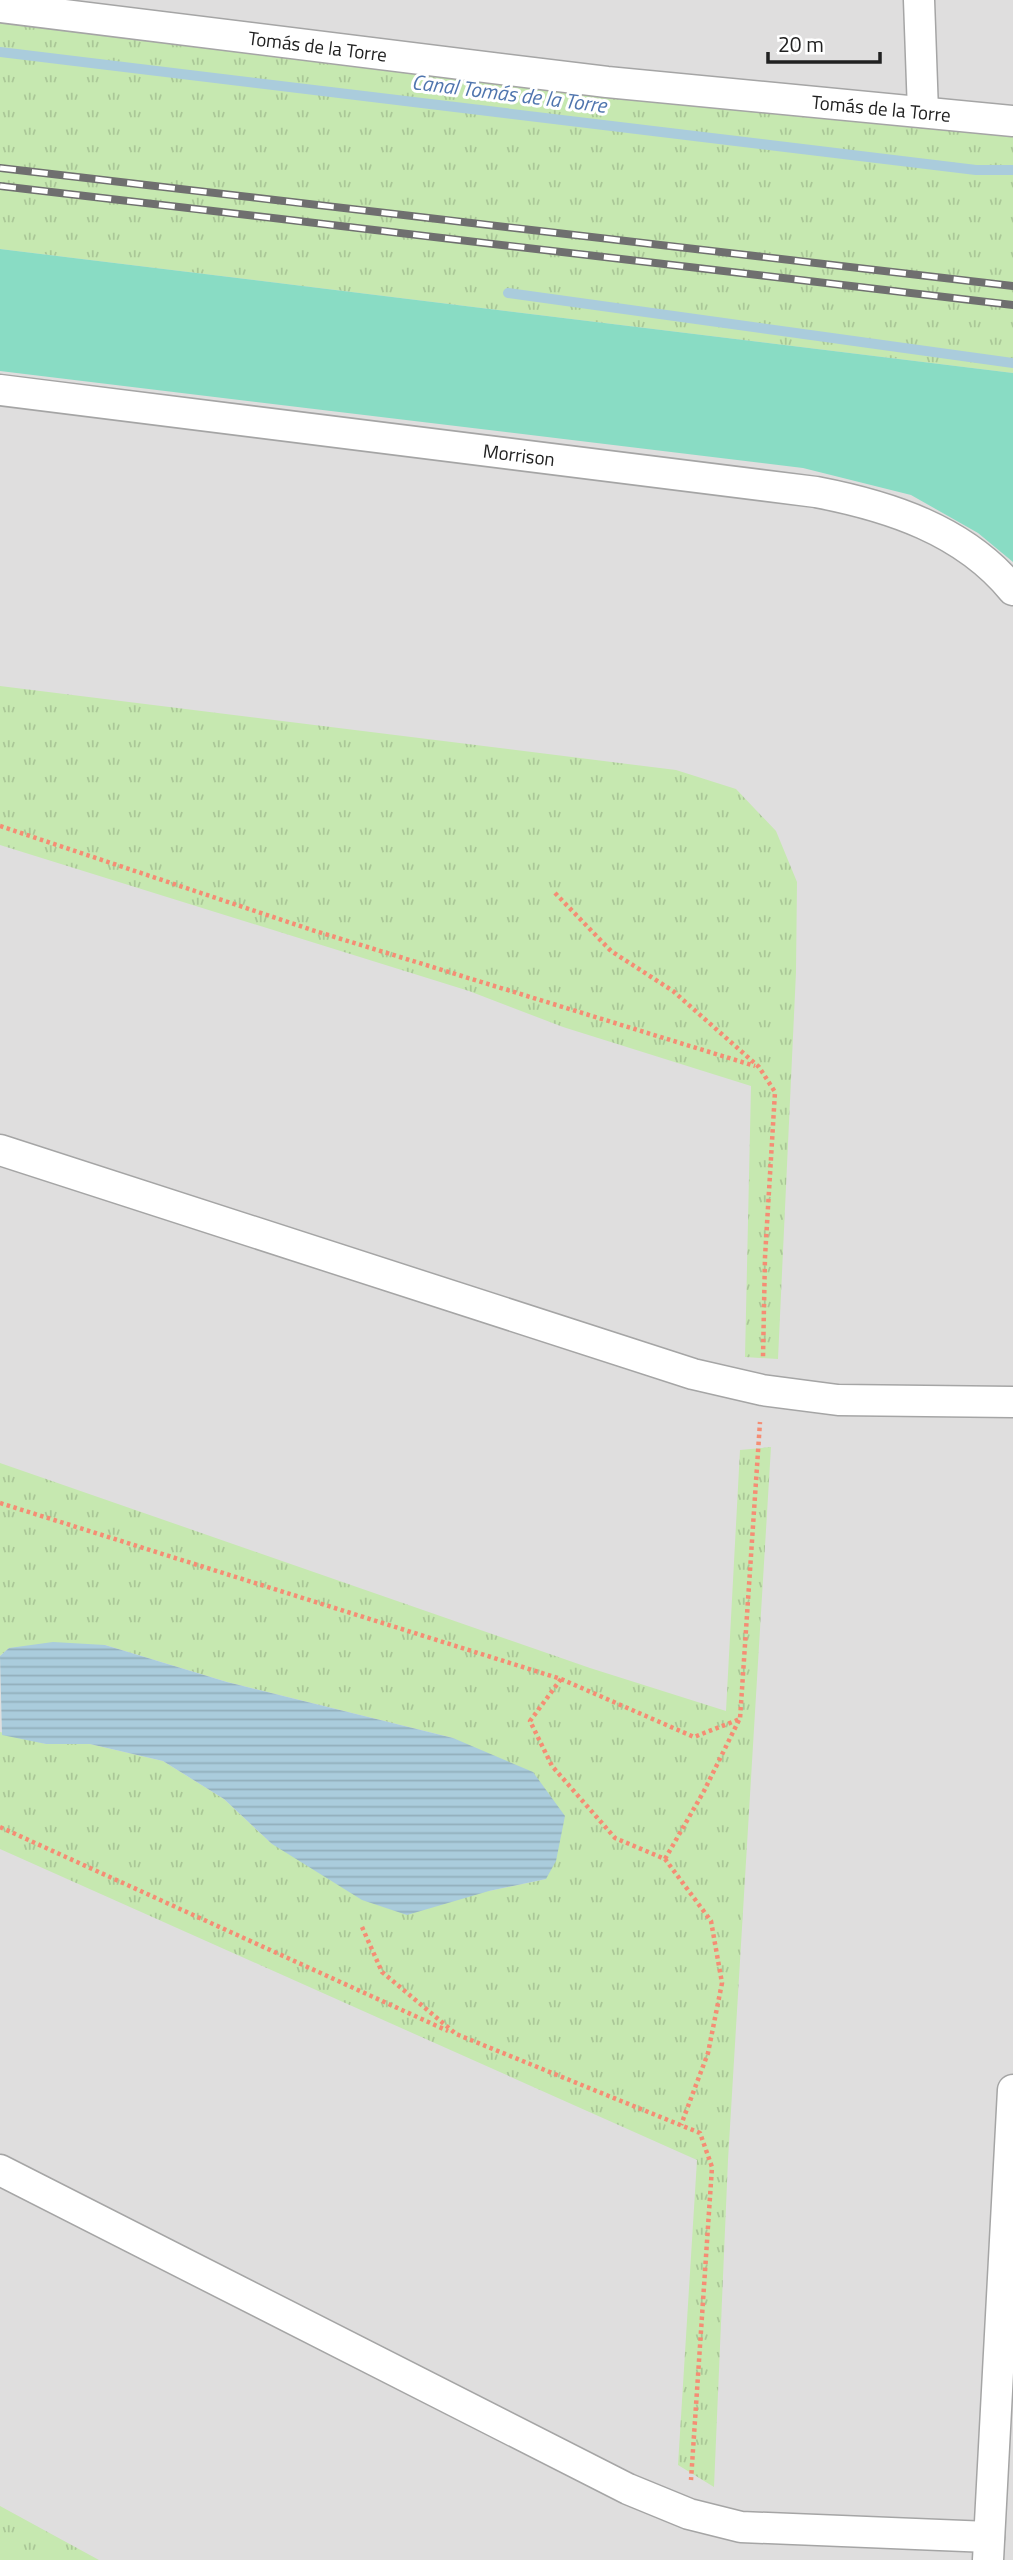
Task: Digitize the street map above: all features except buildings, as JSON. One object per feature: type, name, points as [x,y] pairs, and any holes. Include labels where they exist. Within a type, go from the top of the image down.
[{"type":"street","points":[[919,0],[923,112]]},
{"type":"street","name":"Tomás de la Torre","points":[[0,7],[607,82],[1013,121]]},
{"type":"street","name":"Morrison","points":[[0,390],[816,492],[872,503],[925,522],[975,555],[1013,590]]},
{"type":"street","points":[[0,1150],[693,1374],[762,1390],[838,1400],[1013,1402]]},
{"type":"street","points":[[0,2169],[616,2483],[689,2514],[741,2527],[988,2548],[1013,2090]]},
{"type":"path","points":[[0,825],[312,930],[759,1067]]},
{"type":"path","points":[[555,893],[611,951],[673,991],[759,1067],[775,1092],[765,1257],[762,1390],[740,1719],[665,1859]]},
{"type":"path","points":[[0,1503],[561,1679],[694,1737],[740,1719]]},
{"type":"path","points":[[561,1679],[530,1721],[552,1766],[615,1838],[665,1859],[711,1921],[722,1983],[708,2053],[681,2125]]},
{"type":"path","points":[[0,1827],[456,2035],[700,2133],[712,2167],[689,2514]]},
{"type":"path","points":[[362,1927],[382,1972],[456,2035]]},
{"type":"shaded area","points":[[0,0],[1013,0],[1013,121]]},
{"type":"shaded area","points":[[0,186],[1013,305],[1013,2560],[0,2560]]},
{"type":"green space","points":[[0,7],[1013,121],[1013,373],[0,249]]},
{"type":"green space","points":[[0,249],[1013,373],[1013,562],[978,533],[911,495],[803,468],[0,371]]},
{"type":"green space","points":[[0,686],[676,770],[736,789],[776,831],[797,882],[796,972],[778,1359],[745,1357],[751,1086],[563,1027],[469,991],[0,845]]},
{"type":"green space","points":[[771,1447],[728,2160],[714,2487],[678,2465],[697,2160],[0,1849],[0,1732],[46,1744],[90,1744],[163,1761],[224,1799],[272,1844],[489,1891],[546,1879],[453,1738],[227,1682],[105,1645],[9,1648],[0,1656],[0,1463],[590,1668],[726,1711],[740,1450]]},
{"type":"green space","points":[[0,2506],[99,2560],[0,2560]]},
{"type":"water","points":[[53,1642],[105,1645],[227,1682],[453,1738],[533,1772],[565,1816],[556,1861],[546,1879],[489,1891],[407,1915],[362,1900],[272,1844],[224,1799],[163,1761],[90,1744],[46,1744],[2,1735],[0,1656],[9,1648]]},
{"type":"waterway","name":"Canal Tomás de la Torre","points":[[0,52],[976,170],[1013,170]]},
{"type":"waterway","points":[[508,293],[1013,363]]},
{"type":"railway","points":[[0,168],[1013,286]]},
{"type":"railway","points":[[0,186],[1013,305]]}]
